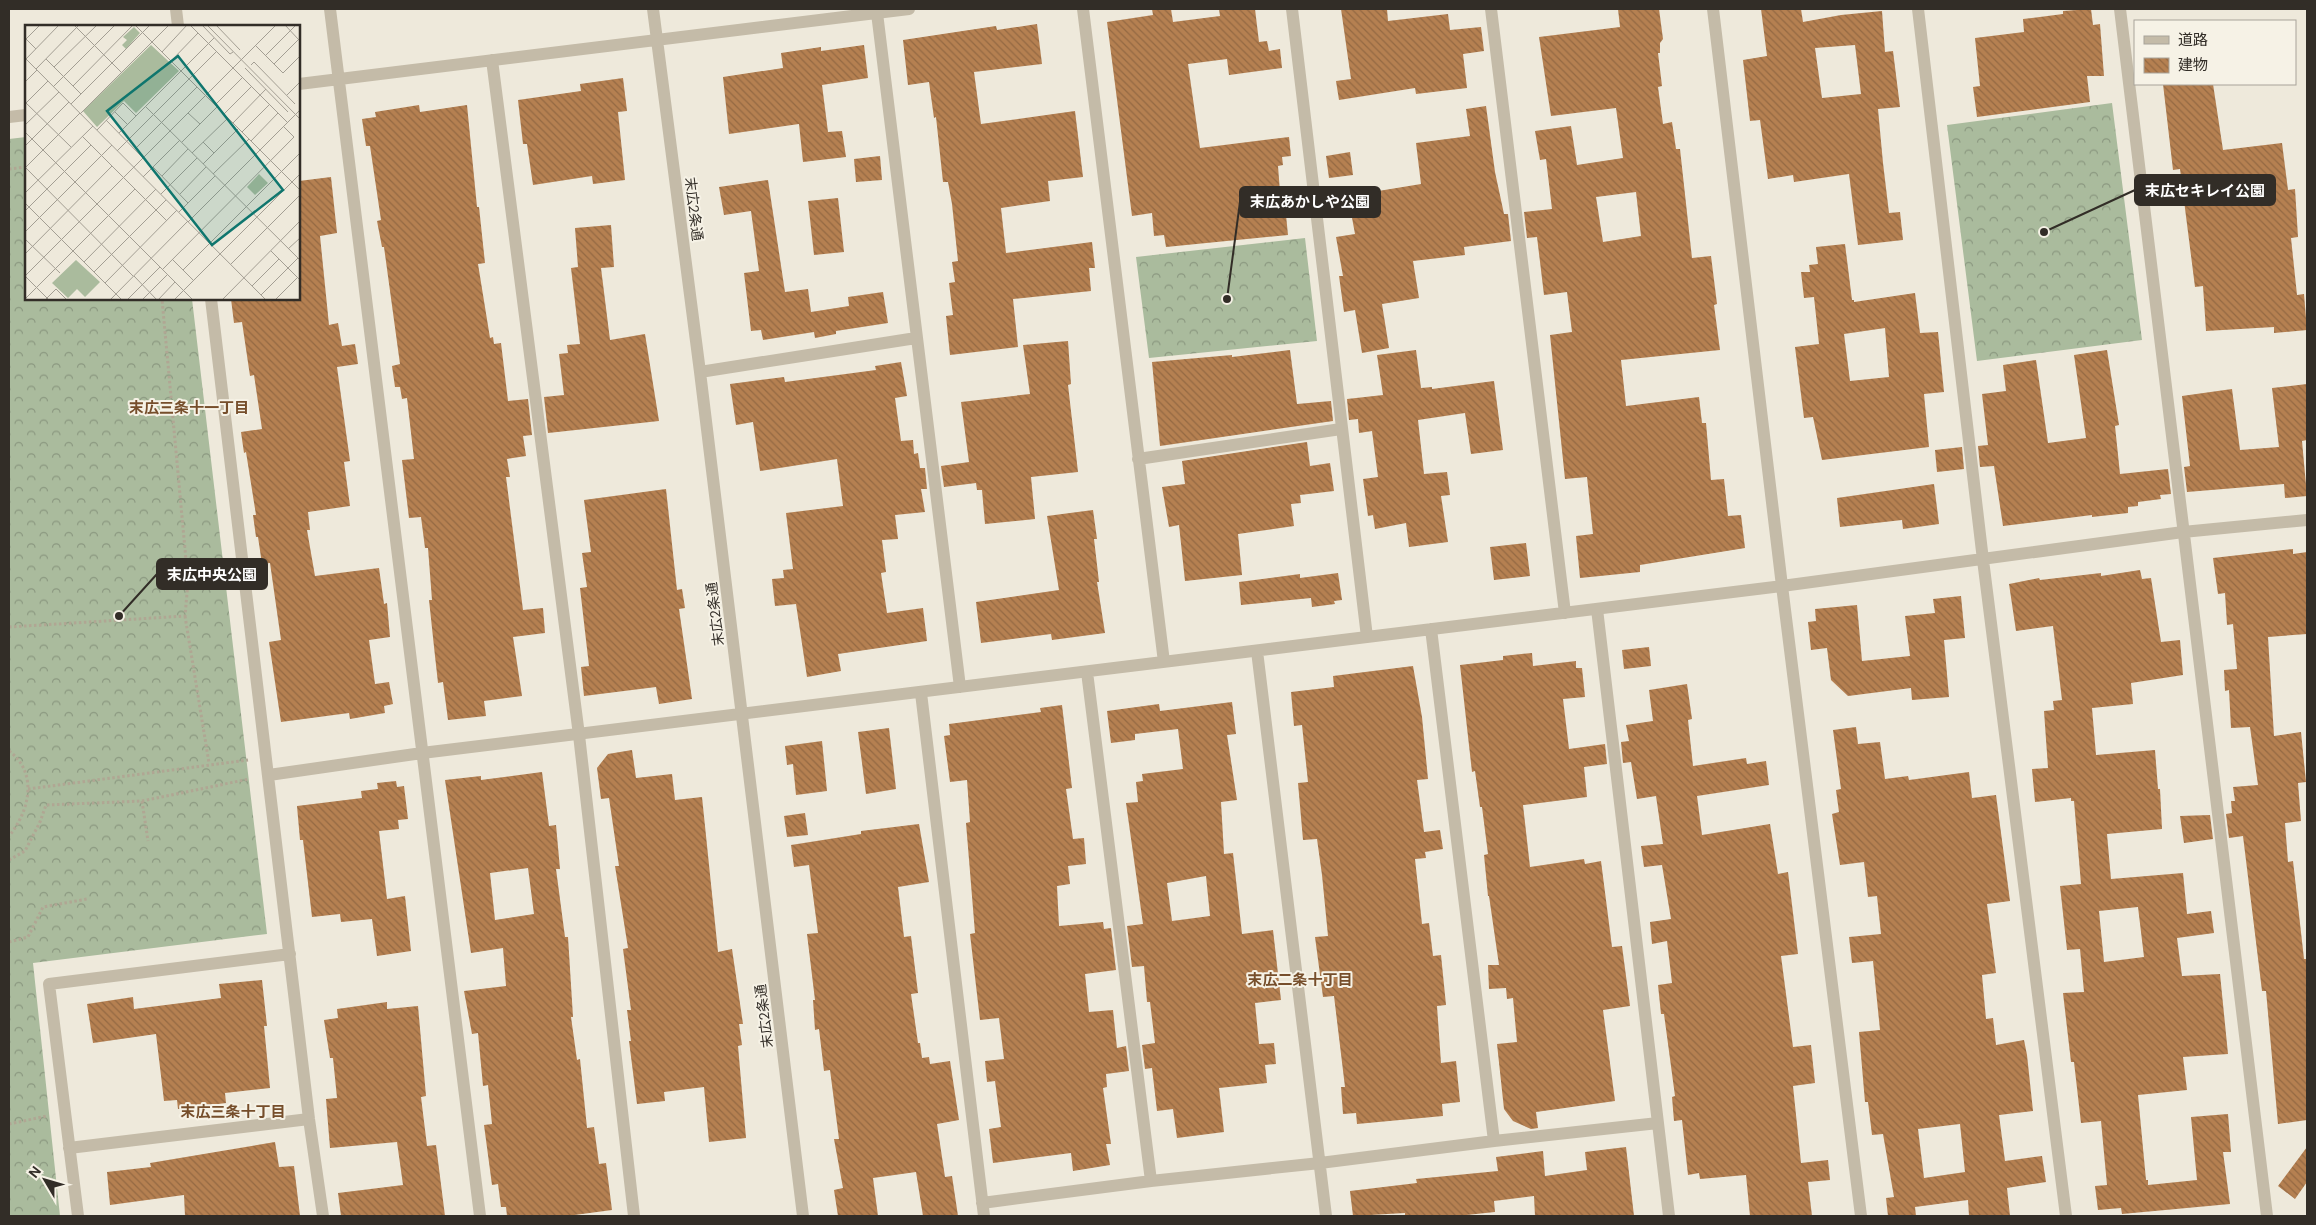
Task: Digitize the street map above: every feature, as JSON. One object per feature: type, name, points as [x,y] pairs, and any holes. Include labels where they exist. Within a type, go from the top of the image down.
[{"type":"street","points":[[176,9],[178,25]]},
{"type":"street","points":[[330,9],[480,1216]]},
{"type":"street","name":"末広2条通","points":[[653,9],[700,372],[803,1216]]},
{"type":"street","points":[[300,84],[657,40],[839,13],[877,13],[909,9]]},
{"type":"street","points":[[1084,9],[1164,662]]},
{"type":"street","points":[[1292,9],[1367,637]]},
{"type":"street","points":[[1491,9],[1565,613]]},
{"type":"street","points":[[1713,9],[1782,586],[1861,1216]]},
{"type":"street","points":[[1918,9],[1983,560],[2066,1216]]},
{"type":"street","points":[[2120,9],[2267,1216]]},
{"type":"street","points":[[877,13],[960,688]]},
{"type":"street","points":[[492,60],[578,736],[634,1216]]},
{"type":"street","points":[[9,117],[25,116]]},
{"type":"street","points":[[211,300],[309,1119],[323,1216]]},
{"type":"street","points":[[700,372],[916,338]]},
{"type":"street","points":[[1138,459],[1341,430]]},
{"type":"street","points":[[269,775],[422,753],[578,736],[1782,586],[2184,532],[2307,520]]},
{"type":"street","points":[[1597,609],[1669,1216]]},
{"type":"street","points":[[1431,629],[1494,1141]]},
{"type":"street","points":[[1257,651],[1326,1216]]},
{"type":"street","points":[[1087,672],[1151,1181]]},
{"type":"street","points":[[921,693],[983,1210],[1151,1181],[1658,1123]]},
{"type":"street","points":[[78,1216],[49,984],[290,954]]},
{"type":"street","points":[[69,1148],[309,1119]]},
{"type":"path","points":[[9,169],[25,167]]},
{"type":"path","points":[[162,300],[188,582],[185,616],[209,763]]},
{"type":"path","points":[[9,627],[185,616]]},
{"type":"path","points":[[9,751],[24,770],[28,790],[27,807],[19,823],[9,836]]},
{"type":"path","points":[[28,790],[209,763],[266,758]]},
{"type":"path","points":[[9,860],[24,851],[40,822],[46,805],[142,801],[269,775]]},
{"type":"path","points":[[142,801],[148,841]]},
{"type":"path","points":[[9,942],[28,937],[43,907],[87,899]]},
{"type":"path","points":[[9,1124],[65,1112]]},
{"type":"green space","points":[[2112,103],[2142,340],[1977,361],[1947,125]]},
{"type":"green space","points":[[25,137],[25,300],[192,300],[267,934],[33,963],[60,1216],[9,1216],[9,139]]},
{"type":"green space","points":[[1305,238],[1317,341],[1149,358],[1136,257]]},
{"type":"building","points":[[1152,9],[1171,9],[1173,22],[1220,16],[1219,9],[1255,9],[1259,42],[1267,41],[1269,51],[1280,49],[1282,68],[1229,75],[1227,59],[1188,64],[1200,148],[1289,137],[1291,156],[1282,157],[1283,165],[1278,166],[1281,205],[1285,205],[1288,235],[1166,247],[1164,235],[1154,236],[1152,213],[1132,216],[1107,22],[1153,15]]},
{"type":"building","points":[[1341,9],[1387,9],[1388,21],[1448,14],[1450,30],[1481,27],[1484,51],[1463,54],[1467,88],[1416,94],[1415,88],[1339,100],[1336,81],[1351,79]]},
{"type":"building","points":[[1618,9],[1659,9],[1663,39],[1660,43],[1660,53],[1658,53],[1662,86],[1658,87],[1663,124],[1672,122],[1676,149],[1680,149],[1692,258],[1711,256],[1717,304],[1714,305],[1720,350],[1621,360],[1626,406],[1699,397],[1702,423],[1706,423],[1711,480],[1724,479],[1728,516],[1741,515],[1745,548],[1640,565],[1640,572],[1580,578],[1576,536],[1593,534],[1587,477],[1565,479],[1550,335],[1572,332],[1567,292],[1544,295],[1537,237],[1527,238],[1524,212],[1552,209],[1546,159],[1540,160],[1535,131],[1571,126],[1577,165],[1623,158],[1616,108],[1551,116],[1539,37],[1620,27]],"holes":[[[1636,192],[1641,236],[1603,242],[1596,197]]]},
{"type":"building","points":[[1761,9],[1801,9],[1803,22],[1841,15],[1882,11],[1885,52],[1893,51],[1900,107],[1878,109],[1889,213],[1900,212],[1903,240],[1858,245],[1849,174],[1794,182],[1793,175],[1768,179],[1760,120],[1750,121],[1743,60],[1767,56]],"holes":[[[1855,45],[1861,94],[1822,98],[1815,48]]]},
{"type":"building","points":[[2091,9],[2093,25],[2100,24],[2104,76],[2087,76],[2090,102],[1977,117],[1973,87],[1980,86],[1975,38],[2024,32],[2023,19],[2063,14],[2063,11]]},
{"type":"building","points":[[1037,24],[1042,64],[974,72],[981,124],[1075,111],[1083,177],[1048,181],[1050,201],[1001,208],[1006,253],[1092,242],[1095,268],[1089,268],[1091,291],[1013,299],[1018,347],[950,355],[946,316],[953,315],[949,283],[955,282],[952,262],[958,261],[952,204],[948,182],[943,182],[936,117],[934,118],[929,82],[908,85],[903,40],[996,26],[997,30]]},
{"type":"building","points":[[864,45],[868,78],[822,85],[828,132],[842,131],[846,157],[803,162],[799,124],[729,134],[723,77],[783,68],[781,53],[821,47],[821,51]]},
{"type":"building","points":[[623,78],[627,111],[618,112],[625,180],[593,184],[592,176],[533,185],[527,144],[523,144],[518,100],[581,91],[580,84]]},
{"type":"building","points":[[2163,85],[2213,85],[2223,150],[2282,143],[2288,190],[2295,189],[2298,237],[2291,238],[2297,295],[2304,294],[2307,330],[2274,333],[2274,327],[2206,331],[2203,286],[2195,287],[2180,169],[2173,170]]},
{"type":"building","points":[[419,105],[420,112],[467,105],[477,207],[479,207],[485,263],[478,264],[490,338],[493,337],[494,344],[501,343],[508,401],[528,399],[532,435],[523,436],[526,456],[507,459],[510,477],[506,477],[523,610],[543,608],[545,633],[513,637],[522,696],[484,701],[486,716],[448,720],[443,682],[438,683],[429,600],[432,600],[428,548],[425,548],[421,517],[409,518],[402,460],[414,459],[407,398],[402,399],[400,387],[395,387],[392,366],[400,364],[384,247],[382,247],[377,221],[381,220],[370,146],[366,146],[362,119],[376,117],[375,112]]},
{"type":"building","points":[[1486,106],[1495,172],[1504,214],[1508,214],[1511,241],[1464,247],[1465,255],[1413,261],[1419,298],[1382,304],[1389,348],[1362,353],[1355,310],[1344,312],[1339,276],[1343,276],[1336,237],[1355,234],[1348,196],[1421,184],[1416,143],[1470,136],[1466,109]]},
{"type":"building","points":[[1350,152],[1353,175],[1329,178],[1326,156]]},
{"type":"building","points":[[880,156],[882,180],[856,182],[854,159]]},
{"type":"building","points":[[331,177],[337,233],[320,236],[329,325],[338,323],[342,346],[355,344],[358,364],[337,367],[350,461],[344,462],[350,506],[308,512],[310,530],[307,530],[315,576],[379,568],[384,604],[387,603],[390,637],[369,640],[375,684],[389,682],[393,704],[384,706],[385,713],[350,719],[349,713],[281,722],[269,642],[281,640],[270,563],[262,564],[258,537],[256,537],[253,515],[256,515],[241,432],[262,429],[254,375],[250,376],[242,322],[234,323],[231,300],[300,300],[300,181]]},
{"type":"building","points":[[768,180],[785,292],[808,289],[811,312],[849,306],[848,297],[883,292],[888,323],[836,331],[836,334],[815,338],[814,332],[763,340],[761,330],[751,331],[744,273],[759,271],[751,211],[724,215],[719,187]]},
{"type":"building","points":[[838,198],[844,252],[814,255],[808,201]]},
{"type":"building","points":[[611,225],[614,267],[601,268],[610,340],[645,334],[659,421],[548,433],[544,397],[564,395],[559,354],[568,353],[567,345],[580,344],[571,268],[578,267],[575,228]]},
{"type":"building","points":[[1845,244],[1852,300],[1854,302],[1915,293],[1920,333],[1938,332],[1944,392],[1924,394],[1929,447],[1822,460],[1813,417],[1804,418],[1795,347],[1819,344],[1814,297],[1804,298],[1801,272],[1810,272],[1809,265],[1818,264],[1816,247]],"holes":[[[1885,328],[1889,377],[1850,381],[1844,334]]]},
{"type":"building","points":[[1068,341],[1071,384],[1068,385],[1078,472],[1031,477],[1035,519],[985,524],[982,490],[977,490],[976,483],[944,487],[941,466],[969,462],[961,402],[1030,394],[1023,345]]},
{"type":"building","points":[[1290,350],[1297,404],[1331,401],[1333,421],[1160,446],[1152,362],[1232,355],[1232,357]]},
{"type":"building","points":[[1416,350],[1421,388],[1432,387],[1432,389],[1494,381],[1503,450],[1471,454],[1465,413],[1418,420],[1424,474],[1447,472],[1450,495],[1441,496],[1448,542],[1409,547],[1406,523],[1375,529],[1373,515],[1368,516],[1363,479],[1378,477],[1372,431],[1359,433],[1358,419],[1349,420],[1347,399],[1383,395],[1377,355]]},
{"type":"building","points":[[2107,350],[2119,425],[2115,426],[2120,474],[2168,469],[2171,494],[2160,495],[2161,499],[2138,502],[2138,506],[2128,507],[2128,513],[2092,517],[2092,515],[2003,526],[1994,466],[1980,467],[1978,446],[1988,445],[1982,394],[2006,391],[2003,365],[2036,360],[2048,443],[2086,438],[2074,355]]},
{"type":"building","points":[[901,362],[907,396],[895,398],[901,441],[913,440],[914,454],[918,453],[920,468],[925,468],[927,489],[921,489],[925,512],[895,515],[898,539],[882,540],[886,572],[881,573],[887,613],[923,608],[927,641],[838,654],[841,671],[807,677],[796,604],[775,606],[772,579],[784,578],[783,570],[793,569],[786,513],[843,506],[837,459],[760,471],[753,422],[736,425],[730,384],[784,377],[785,382],[876,370],[875,366]]},
{"type":"building","points":[[2307,384],[2307,440],[2302,441],[2307,496],[2285,498],[2284,484],[2187,492],[2184,467],[2190,466],[2182,396],[2232,389],[2240,450],[2279,447],[2272,388]]},
{"type":"building","points":[[1307,442],[1310,466],[1330,463],[1334,491],[1300,495],[1301,503],[1291,504],[1294,526],[1238,534],[1242,575],[1185,581],[1179,525],[1169,527],[1162,487],[1185,484],[1182,461]]},
{"type":"building","points":[[1962,447],[1964,469],[1937,472],[1935,450]]},
{"type":"building","points":[[1934,484],[1939,524],[1903,529],[1902,520],[1840,527],[1837,498]]},
{"type":"building","points":[[666,489],[677,590],[682,589],[685,608],[679,609],[692,699],[659,704],[656,687],[584,696],[581,667],[589,666],[580,588],[587,587],[582,553],[591,552],[584,500]]},
{"type":"building","points":[[1093,510],[1097,539],[1094,539],[1099,582],[1097,582],[1105,633],[1052,640],[1051,634],[981,643],[976,602],[1059,590],[1047,516]]},
{"type":"building","points":[[1526,543],[1530,576],[1494,580],[1490,547]]},
{"type":"building","points":[[2293,549],[2293,554],[2307,552],[2307,634],[2268,637],[2274,736],[2301,732],[2306,782],[2298,783],[2301,821],[2285,823],[2288,862],[2293,861],[2304,959],[2307,959],[2307,1120],[2278,1124],[2266,991],[2262,991],[2243,836],[2229,838],[2226,814],[2232,813],[2231,801],[2235,801],[2233,787],[2258,785],[2250,727],[2231,728],[2229,690],[2225,691],[2224,670],[2237,669],[2233,624],[2227,625],[2225,593],[2218,594],[2213,558]]},
{"type":"building","points":[[2140,570],[2142,579],[2151,578],[2161,642],[2180,640],[2183,675],[2131,683],[2133,704],[2092,708],[2096,755],[2155,750],[2158,789],[2160,789],[2162,829],[2107,834],[2111,879],[2183,873],[2187,914],[2211,911],[2214,933],[2177,938],[2182,976],[2220,974],[2228,1054],[2183,1057],[2187,1090],[2138,1095],[2146,1180],[2148,1180],[2148,1185],[2197,1180],[2191,1117],[2228,1114],[2231,1152],[2223,1152],[2230,1204],[2122,1214],[2121,1208],[2098,1210],[2095,1186],[2107,1185],[2101,1121],[2081,1123],[2074,1062],[2071,1062],[2063,993],[2084,992],[2080,949],[2067,950],[2060,886],[2081,884],[2074,801],[2071,801],[2071,798],[2035,802],[2032,769],[2048,768],[2044,711],[2054,710],[2053,701],[2062,700],[2053,626],[2016,631],[2009,584],[2039,578],[2040,580],[2101,573],[2101,576]],"holes":[[[2138,907],[2144,957],[2104,962],[2099,911]]]},
{"type":"building","points":[[1338,573],[1342,600],[1334,601],[1335,604],[1312,607],[1311,598],[1241,605],[1239,582],[1300,574],[1300,578]]},
{"type":"building","points":[[1961,596],[1965,638],[1944,640],[1949,697],[1912,700],[1911,688],[1848,696],[1831,680],[1827,648],[1811,650],[1808,622],[1816,621],[1815,609],[1857,605],[1862,661],[1910,656],[1905,616],[1935,613],[1933,599]]},
{"type":"building","points":[[1649,647],[1651,666],[1624,669],[1622,650]]},
{"type":"building","points":[[1532,653],[1533,666],[1576,661],[1576,668],[1582,668],[1585,697],[1563,699],[1569,749],[1605,744],[1607,764],[1584,767],[1587,797],[1523,805],[1530,867],[1584,859],[1585,864],[1601,861],[1612,947],[1622,946],[1630,1006],[1603,1010],[1615,1101],[1536,1112],[1538,1128],[1531,1129],[1513,1121],[1504,1109],[1497,1044],[1517,1042],[1513,998],[1507,999],[1506,988],[1489,989],[1488,965],[1499,965],[1488,896],[1484,855],[1488,854],[1482,807],[1480,807],[1475,771],[1472,772],[1460,665],[1503,660],[1503,656]]},
{"type":"building","points":[[1413,666],[1422,717],[1428,779],[1417,780],[1424,832],[1440,830],[1443,849],[1425,852],[1426,858],[1415,859],[1422,924],[1429,923],[1433,956],[1441,955],[1446,1005],[1437,1006],[1441,1063],[1456,1061],[1460,1102],[1442,1104],[1443,1116],[1357,1124],[1356,1113],[1343,1114],[1341,1087],[1345,1087],[1334,996],[1323,997],[1315,937],[1328,936],[1322,875],[1317,839],[1303,840],[1298,783],[1308,782],[1302,725],[1294,726],[1291,692],[1334,687],[1333,676]]},
{"type":"building","points":[[1687,684],[1692,719],[1688,720],[1693,766],[1746,758],[1747,764],[1766,761],[1769,785],[1697,796],[1702,835],[1770,824],[1778,874],[1788,872],[1798,954],[1781,956],[1793,1047],[1811,1045],[1815,1083],[1793,1086],[1801,1163],[1828,1160],[1830,1180],[1808,1182],[1812,1216],[1750,1216],[1746,1175],[1700,1179],[1699,1173],[1688,1175],[1682,1120],[1674,1121],[1672,1097],[1675,1096],[1664,1014],[1661,1014],[1658,985],[1672,983],[1667,941],[1652,944],[1650,922],[1671,919],[1662,865],[1644,867],[1641,846],[1663,844],[1656,796],[1637,799],[1631,762],[1623,763],[1621,742],[1629,741],[1626,725],[1653,721],[1649,690]]},
{"type":"building","points":[[1232,702],[1236,734],[1227,735],[1237,800],[1221,802],[1224,854],[1233,853],[1242,934],[1273,930],[1281,1000],[1255,1003],[1259,1044],[1274,1043],[1276,1064],[1265,1065],[1267,1083],[1219,1088],[1224,1132],[1177,1138],[1173,1109],[1157,1111],[1152,1068],[1145,1069],[1142,1045],[1155,1043],[1150,1002],[1147,1002],[1144,966],[1132,967],[1127,926],[1143,924],[1126,803],[1138,802],[1136,782],[1143,781],[1142,774],[1183,769],[1178,729],[1135,734],[1135,740],[1111,743],[1107,711],[1159,704],[1160,711]],"holes":[[[1206,876],[1210,916],[1172,921],[1167,883]]]},
{"type":"building","points":[[1062,705],[1072,788],[1066,789],[1073,839],[1084,838],[1086,864],[1068,866],[1070,884],[1057,886],[1059,926],[1103,922],[1104,929],[1111,928],[1116,970],[1085,974],[1089,1012],[1113,1010],[1117,1048],[1126,1046],[1129,1071],[1106,1074],[1107,1087],[1103,1088],[1111,1144],[1106,1144],[1110,1165],[1073,1171],[1071,1153],[993,1163],[989,1129],[1001,1127],[995,1081],[987,1082],[985,1061],[1004,1059],[999,1018],[980,1020],[970,934],[975,933],[966,823],[970,822],[967,780],[950,782],[944,736],[950,735],[949,724],[1041,712],[1040,708]]},
{"type":"building","points":[[1856,727],[1858,744],[1880,742],[1885,779],[1908,776],[1909,780],[1969,772],[1972,798],[1996,795],[2010,901],[1987,904],[1996,973],[1982,975],[1986,1019],[1993,1018],[1996,1045],[2024,1040],[2027,1055],[2033,1111],[1999,1115],[2005,1161],[2042,1156],[2046,1182],[2007,1188],[2010,1216],[1969,1216],[1968,1200],[1915,1207],[1916,1216],[1888,1216],[1886,1198],[1894,1197],[1883,1134],[1872,1135],[1868,1102],[1865,1102],[1859,1032],[1880,1030],[1873,961],[1852,963],[1849,937],[1881,934],[1877,896],[1868,897],[1864,862],[1840,865],[1832,814],[1839,812],[1836,790],[1841,789],[1833,730]],"holes":[[[1960,1124],[1965,1172],[1924,1178],[1918,1129]]]},
{"type":"building","points":[[889,728],[896,789],[866,794],[858,732]]},
{"type":"building","points":[[822,741],[827,791],[796,795],[793,764],[787,765],[785,746]]},
{"type":"building","points":[[632,750],[636,778],[672,774],[675,800],[702,797],[718,952],[732,949],[743,1024],[739,1024],[742,1045],[738,1046],[746,1138],[709,1142],[704,1087],[664,1092],[665,1101],[637,1104],[627,1010],[631,1010],[623,949],[628,948],[615,866],[619,866],[609,798],[601,799],[597,768],[608,754]]},
{"type":"building","points":[[542,772],[549,826],[556,825],[560,869],[556,869],[565,937],[568,937],[573,1017],[571,1017],[577,1060],[580,1059],[587,1128],[594,1127],[599,1164],[606,1163],[612,1210],[567,1216],[507,1216],[506,1207],[501,1207],[498,1184],[492,1185],[484,1125],[492,1124],[488,1085],[483,1086],[478,1033],[472,1034],[464,991],[506,986],[503,948],[471,953],[445,780],[481,776],[481,780]],"holes":[[[528,868],[534,914],[495,920],[490,873]]]},
{"type":"building","points":[[396,781],[397,787],[404,786],[408,819],[398,820],[399,829],[379,831],[387,899],[405,896],[411,951],[377,956],[372,919],[341,922],[340,914],[312,917],[303,840],[300,840],[297,806],[362,798],[361,791],[378,789],[377,783]]},
{"type":"building","points":[[805,813],[808,835],[787,837],[784,816]]},
{"type":"building","points":[[2210,815],[2213,839],[2184,843],[2180,816]]},
{"type":"building","points":[[919,824],[929,882],[898,887],[904,937],[911,936],[918,993],[911,994],[922,1058],[929,1057],[930,1064],[950,1061],[959,1120],[937,1124],[945,1177],[952,1176],[958,1216],[923,1216],[916,1172],[873,1178],[878,1216],[838,1216],[834,1190],[843,1188],[834,1139],[839,1139],[830,1070],[824,1071],[819,1029],[815,1030],[813,1000],[815,1000],[807,934],[818,933],[809,865],[794,867],[791,845],[861,834],[861,831]]},
{"type":"building","points":[[262,980],[267,1026],[264,1026],[270,1088],[225,1093],[226,1103],[178,1109],[177,1100],[164,1101],[156,1034],[93,1043],[87,1004],[133,997],[134,1009],[221,998],[219,984]]},
{"type":"building","points":[[387,1002],[387,1009],[418,1006],[426,1096],[421,1097],[427,1146],[436,1145],[445,1216],[341,1216],[338,1193],[403,1185],[397,1142],[330,1148],[326,1099],[337,1098],[333,1058],[330,1058],[324,1020],[338,1018],[337,1009]]},
{"type":"building","points":[[275,1142],[279,1167],[294,1166],[300,1216],[185,1216],[184,1195],[110,1205],[107,1172],[151,1167],[150,1163]]},
{"type":"building","points":[[1626,1147],[1634,1216],[1535,1216],[1534,1196],[1494,1201],[1495,1212],[1457,1216],[1405,1216],[1405,1213],[1353,1216],[1350,1191],[1417,1183],[1416,1179],[1498,1171],[1496,1157],[1543,1151],[1545,1176],[1587,1170],[1585,1152]]},
{"type":"building","points":[[2307,1147],[2307,1182],[2295,1199],[2278,1186]]},
{"type":"place","name":"末広セキレイ公園","points":[[2044,232]]},
{"type":"place","name":"末広あかしや公園","points":[[1227,299]]},
{"type":"place","name":"末広中央公園","points":[[119,616]]},
{"type":"district","name":"末広三条十一丁目","points":[[189,408]]},
{"type":"district","name":"末広二条十丁目","points":[[1300,980]]},
{"type":"district","name":"末広三条十丁目","points":[[233,1112]]}]
